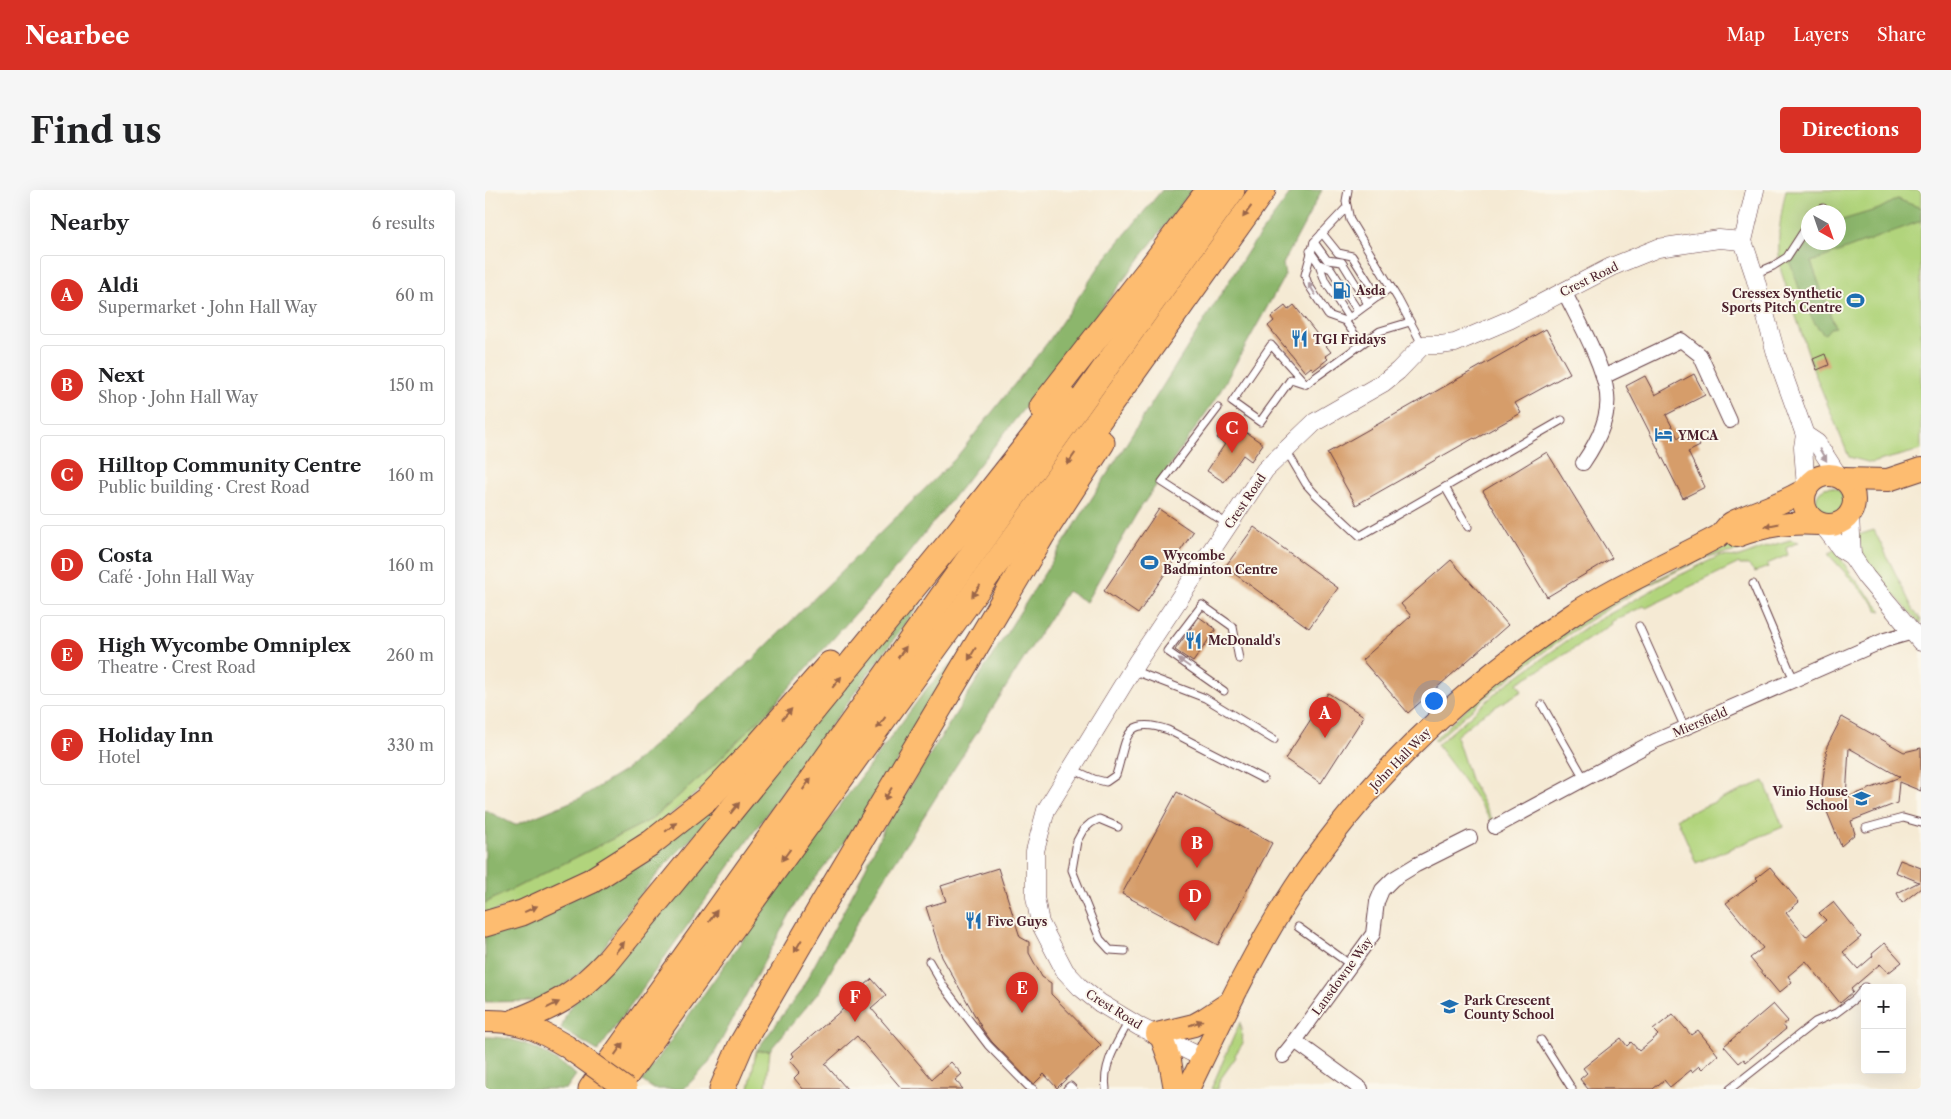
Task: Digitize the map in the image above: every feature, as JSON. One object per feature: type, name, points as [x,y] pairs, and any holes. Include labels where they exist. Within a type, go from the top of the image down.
[{"type":"highway","points":[[485,924],[522,913],[591,881],[651,843],[707,799],[790,711],[947,527],[1147,273],[1209,190]]},
{"type":"highway","points":[[514,1022],[564,1000],[588,983],[608,961],[957,534],[1191,232],[1228,190]]},
{"type":"highway","points":[[591,1089],[1232,190]]},
{"type":"highway","points":[[616,1089],[1263,190]]},
{"type":"highway","points":[[722,1089],[734,1058],[823,904],[1041,537],[1164,346],[1231,234]]},
{"type":"highway","points":[[1888,480],[1837,524],[1821,524],[1813,520],[1804,506],[1803,497],[1806,488],[1811,482],[1824,475],[1841,478],[1888,480],[1921,469]]},
{"type":"highway","points":[[1841,478],[1849,485],[1854,498],[1850,513]]},
{"type":"highway","name":"John Hall Way","points":[[1188,1089],[1229,1002],[1295,888],[1337,829],[1374,785],[1427,730],[1478,684],[1569,617],[1650,569],[1721,535],[1730,523],[1780,504],[1806,488]]},
{"type":"highway","name":"John Hall Way","points":[[1721,535],[1737,536],[1759,528],[1786,522],[1821,524]]},
{"type":"highway","points":[[1175,1089],[1170,1060],[1159,1035],[1194,1025],[1229,1002]]},
{"type":"highway","points":[[485,1020],[514,1022],[542,1032],[566,1046],[626,1089]]},
{"type":"highway","points":[[734,1058],[734,1089]]},
{"type":"street","points":[[1755,190],[1743,241],[1777,357],[1805,435],[1803,447],[1806,488]]},
{"type":"street","name":"Crest Road","points":[[1203,1058],[1130,1021],[1079,988],[1055,955],[1040,923],[1035,897],[1035,851],[1047,810],[1132,670],[1265,470],[1315,422],[1383,382],[1398,371],[1423,345],[1455,343],[1509,320],[1611,267],[1658,248],[1719,239],[1743,241]]},
{"type":"street","points":[[1564,291],[1603,377],[1607,395],[1607,407],[1601,431],[1583,463]]},
{"type":"street","points":[[1603,377],[1681,340],[1700,355],[1730,421]]},
{"type":"street","points":[[1805,435],[1817,443],[1841,478]]},
{"type":"street","points":[[1850,513],[1852,556]]},
{"type":"street","points":[[1821,524],[1841,549],[1852,556],[1866,577],[1917,637]]},
{"type":"street","name":"Miersfield","points":[[1495,827],[1655,741],[1885,640],[1917,637]]},
{"type":"street","name":"Lansdowne Way","points":[[1283,1056],[1373,934],[1377,902],[1382,890],[1393,879],[1416,865],[1471,838]]},
{"type":"street","points":[[1295,1041],[1361,1089]]},
{"type":"lane","points":[[1349,190],[1347,207],[1350,220],[1391,287],[1423,345]]},
{"type":"lane","points":[[1347,207],[1314,242],[1305,275],[1308,284],[1328,315],[1347,320]]},
{"type":"lane","points":[[1322,232],[1338,253],[1352,256],[1378,297]]},
{"type":"lane","points":[[1754,274],[1773,266],[1787,257],[1801,235]]},
{"type":"lane","points":[[1314,242],[1327,260],[1342,262],[1368,304]]},
{"type":"lane","points":[[1310,251],[1319,264],[1325,281],[1361,343]]},
{"type":"lane","points":[[1319,264],[1331,269],[1358,311]]},
{"type":"lane","points":[[1347,320],[1391,287]]},
{"type":"lane","points":[[1305,384],[1380,331],[1410,322]]},
{"type":"lane","points":[[1271,345],[1305,384],[1291,379],[1260,422],[1232,402],[1271,345]]},
{"type":"lane","points":[[1218,408],[1162,482],[1229,525]]},
{"type":"lane","points":[[1286,450],[1306,484],[1360,536],[1562,420]]},
{"type":"lane","points":[[1445,487],[1468,526]]},
{"type":"lane","points":[[1753,584],[1795,680]]},
{"type":"lane","points":[[1224,691],[1167,651],[1202,605],[1233,627],[1239,659]]},
{"type":"lane","points":[[1639,626],[1685,728]]},
{"type":"lane","points":[[1132,670],[1205,698],[1274,740]]},
{"type":"lane","points":[[1542,705],[1585,778]]},
{"type":"lane","points":[[1072,768],[1094,780],[1106,782],[1116,776],[1124,742],[1132,729],[1141,725],[1157,726],[1263,780]]},
{"type":"lane","points":[[1866,828],[1903,818],[1921,823]]},
{"type":"lane","points":[[1118,827],[1099,820],[1087,826],[1077,841],[1072,870],[1100,939],[1110,950],[1125,951]]},
{"type":"lane","points":[[1298,927],[1351,965]]},
{"type":"lane","points":[[929,961],[944,987],[988,1045],[1033,1089]]},
{"type":"lane","points":[[1730,1089],[1815,1022],[1836,1013],[1861,992]]},
{"type":"lane","points":[[1106,1089],[1105,1079],[1111,1054],[1130,1021]]},
{"type":"lane","points":[[1541,1040],[1573,1089]]},
{"type":"lane","points":[[1067,1089],[1070,1086],[1073,1089]]},
{"type":"green space","points":[[1162,190],[1192,190],[1061,362],[904,559],[782,696],[710,769],[652,819],[485,903],[485,810],[515,825],[580,798],[624,771],[752,660],[955,459],[1048,342],[1103,261]]},
{"type":"green space","points":[[1293,190],[1322,190],[1283,264],[1285,275],[1217,397],[1137,513],[1086,602],[1067,591],[863,912],[819,992],[770,1050],[756,1051],[800,992],[858,884],[886,824],[1250,248]]},
{"type":"green space","name":"Cressex Synthetic Sports Pitch Centre","points":[[1786,190],[1921,190],[1921,450],[1871,463],[1849,457],[1815,374],[1781,271],[1780,220]]},
{"type":"green space","points":[[1897,199],[1921,208],[1921,221],[1846,249],[1846,219],[1879,209]]},
{"type":"green space","points":[[1801,248],[1801,250],[1843,250],[1811,262],[1835,327],[1830,328],[1825,334],[1819,329],[1809,313],[1790,263]]},
{"type":"green space","points":[[1830,487],[1840,491],[1844,501],[1840,511],[1830,515],[1820,511],[1816,501],[1820,491]]},
{"type":"green space","points":[[1874,530],[1914,611],[1921,619],[1921,624],[1887,587],[1864,556],[1858,535]]},
{"type":"green space","points":[[1751,538],[1747,544],[1748,546],[1743,549],[1708,557],[1670,574],[1598,615],[1564,637],[1498,687],[1436,741],[1434,740],[1506,674],[1572,628],[1642,587],[1678,569]]},
{"type":"green space","points":[[1790,540],[1799,542],[1786,548],[1788,555],[1767,564],[1768,567],[1755,572],[1748,565],[1740,565],[1739,563],[1646,608],[1644,606],[1611,622],[1612,624],[1517,683],[1522,691],[1480,716],[1456,736],[1470,779],[1493,820],[1491,821],[1437,745],[1504,686],[1586,627],[1672,579],[1719,556],[1740,557]]},
{"type":"green space","points":[[1835,549],[1850,573],[1882,611],[1877,610],[1875,605],[1828,554]]},
{"type":"green space","points":[[921,602],[783,791],[598,1051],[561,1029],[568,1010],[904,610]]},
{"type":"green space","points":[[971,644],[859,823],[796,903],[709,1063],[684,1089],[654,1089],[642,1081],[795,866],[928,687]]},
{"type":"green space","points":[[782,696],[741,747],[707,784],[661,822],[604,863],[521,902],[485,914],[485,903],[652,819],[710,769]]},
{"type":"green space","points":[[760,753],[720,810],[665,865],[630,907],[595,961],[543,1001],[485,1002],[485,932],[560,904]]},
{"type":"green space","points":[[1764,781],[1783,827],[1696,863],[1677,818]]},
{"type":"green space","points":[[1240,1022],[1243,1043],[1235,1055],[1236,1057],[1219,1081],[1218,1089],[1211,1089]]},
{"type":"green space","points":[[485,1037],[498,1037],[523,1043],[545,1053],[576,1075],[566,1089],[485,1089]]},
{"type":"green space","points":[[770,1050],[766,1089],[749,1089],[756,1051]]},
{"type":"building","name":"TGI Fridays","points":[[1294,305],[1331,352],[1325,356],[1328,359],[1314,370],[1311,367],[1305,372],[1268,326],[1274,321],[1271,317],[1285,306],[1288,310]]},
{"type":"building","points":[[1546,329],[1570,373],[1515,403],[1521,413],[1356,505],[1327,453]]},
{"type":"building","points":[[1825,354],[1829,365],[1817,370],[1813,359]]},
{"type":"building","name":"YMCA","points":[[1694,374],[1705,395],[1666,415],[1678,438],[1692,431],[1700,446],[1688,452],[1705,487],[1683,498],[1626,386],[1645,376],[1655,395]]},
{"type":"building","points":[[1229,421],[1263,444],[1251,461],[1243,455],[1224,482],[1207,471],[1225,444],[1217,438]]},
{"type":"building","points":[[1547,452],[1612,558],[1547,597],[1483,491]]},
{"type":"building","name":"Wycombe Badminton Centre","points":[[1159,509],[1193,532],[1138,614],[1104,591]]},
{"type":"building","points":[[1254,527],[1338,588],[1309,628],[1225,567]]},
{"type":"building","points":[[1451,560],[1508,625],[1408,713],[1362,660],[1411,616],[1401,604]]},
{"type":"building","name":"McDonald's","points":[[1199,617],[1216,629],[1193,662],[1175,650]]},
{"type":"building","points":[[1328,693],[1364,716],[1321,783],[1285,759]]},
{"type":"building","points":[[1842,717],[1904,752],[1921,748],[1921,791],[1899,782],[1897,803],[1851,821],[1855,834],[1841,846],[1821,797],[1827,746]],"holes":[[[1849,748],[1900,777],[1846,798]]]},
{"type":"building","points":[[1177,792],[1272,843],[1218,945],[1122,894]]},
{"type":"building","points":[[1900,860],[1921,868],[1921,888],[1902,903],[1897,893],[1919,882],[1895,872]]},
{"type":"building","points":[[1770,867],[1799,902],[1786,913],[1806,937],[1826,920],[1819,913],[1833,902],[1861,937],[1843,952],[1858,969],[1885,943],[1902,962],[1888,973],[1880,964],[1851,989],[1853,992],[1840,1003],[1806,961],[1788,976],[1792,982],[1779,993],[1750,958],[1763,948],[1726,903],[1758,880],[1756,878]]},
{"type":"building","points":[[998,868],[1020,937],[1029,942],[1029,953],[1042,977],[1051,983],[1051,994],[1101,1045],[1057,1088],[1044,1074],[1034,1084],[1032,1083],[992,1042],[983,1030],[942,957],[926,907],[946,901],[941,886]]},
{"type":"building","points":[[872,979],[886,995],[871,1008],[932,1079],[951,1062],[962,1074],[955,1080],[963,1089],[902,1089],[857,1036],[825,1064],[847,1089],[803,1089],[794,1078],[800,1072],[790,1060],[794,1056],[792,1053],[858,996],[856,993]]},
{"type":"building","points":[[1773,1004],[1788,1021],[1783,1025],[1786,1029],[1746,1062],[1744,1059],[1739,1063],[1724,1046]]},
{"type":"building","points":[[1673,1014],[1691,1035],[1698,1030],[1718,1055],[1702,1069],[1699,1066],[1692,1072],[1691,1070],[1670,1087],[1664,1080],[1653,1089],[1588,1089],[1580,1079],[1587,1073],[1583,1068],[1621,1038],[1627,1046],[1631,1042],[1639,1051],[1658,1035],[1653,1030]]},
{"type":"place","name":"Asda","points":[[1342,290]]},
{"type":"place","name":"Cressex Synthetic Sports Pitch Centre","points":[[1856,300]]},
{"type":"place","name":"TGI Fridays","points":[[1299,339]]},
{"type":"place","name":"YMCA","points":[[1664,435]]},
{"type":"place","name":"Hilltop Community Centre","points":[[1232,453]]},
{"type":"place","name":"Wycombe Badminton Centre","points":[[1149,562]]},
{"type":"place","name":"McDonald's","points":[[1194,640]]},
{"type":"place","name":"Aldi","points":[[1325,738]]},
{"type":"place","name":"Vinio House School","points":[[1862,798]]},
{"type":"place","name":"Next","points":[[1197,868]]},
{"type":"place","name":"Five Guys","points":[[973,921]]},
{"type":"place","name":"Costa","points":[[1195,921]]},
{"type":"place","name":"Park Crescent County School","points":[[1450,1007]]},
{"type":"place","name":"High Wycombe Omniplex","points":[[1022,1013]]},
{"type":"place","name":"Holiday Inn","points":[[855,1022]]}]
